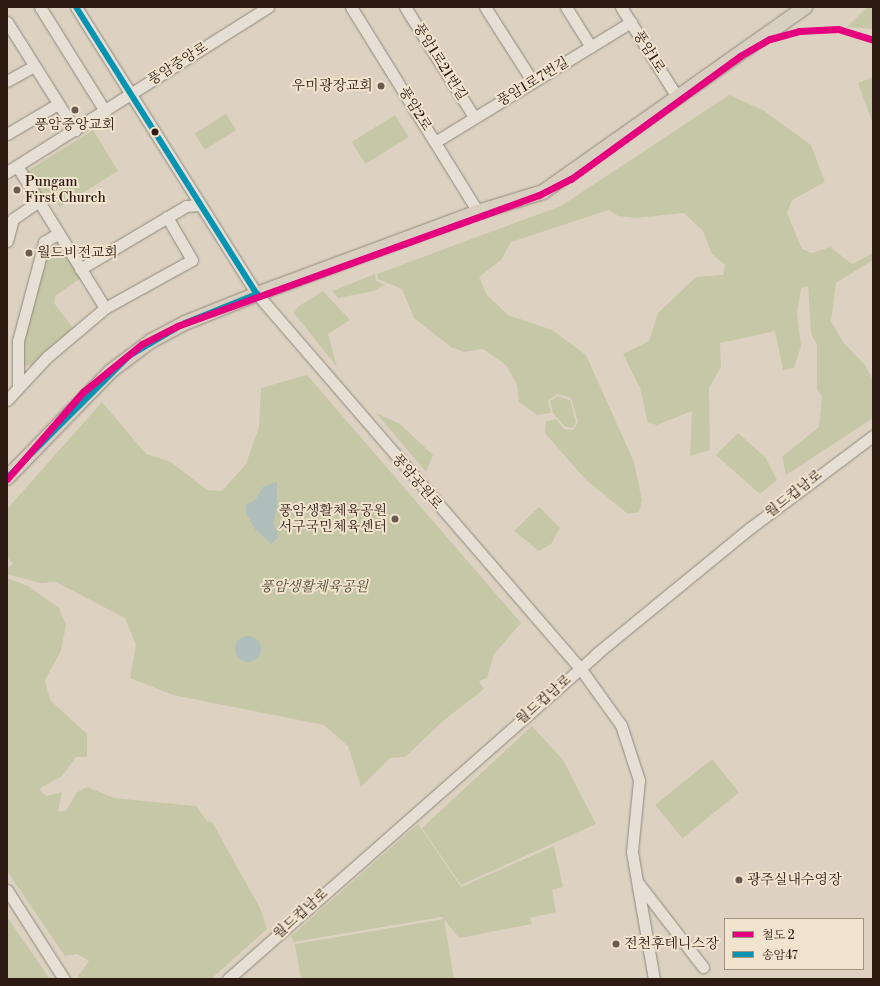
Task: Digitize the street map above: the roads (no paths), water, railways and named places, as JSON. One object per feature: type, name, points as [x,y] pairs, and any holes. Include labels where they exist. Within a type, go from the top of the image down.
[{"type":"main road","points":[[7,478],[129,356],[185,323],[257,294],[478,212],[543,192],[805,7]]},
{"type":"street","points":[[40,7],[105,111]]},
{"type":"street","name":"풍암공원로","points":[[76,7],[257,294],[580,668],[621,725],[640,780],[632,852],[654,979]]},
{"type":"street","name":"풍암중앙로","points":[[7,172],[268,7]]},
{"type":"street","name":"풍암1로21번길","points":[[405,7],[474,117]]},
{"type":"street","points":[[485,7],[533,82]]},
{"type":"street","points":[[566,7],[591,46]]},
{"type":"street","name":"풍암1로","points":[[621,7],[677,97]]},
{"type":"street","name":"풍암2로","points":[[355,8],[478,212]]},
{"type":"street","points":[[7,22],[75,130]]},
{"type":"street","name":"풍암1로7번길","points":[[435,142],[631,22]]},
{"type":"street","points":[[7,81],[34,66]]},
{"type":"street","points":[[7,134],[58,104]]},
{"type":"street","points":[[17,166],[105,308]]},
{"type":"street","points":[[7,241],[13,219],[39,201]]},
{"type":"street","points":[[80,269],[186,206],[200,205]]},
{"type":"street","points":[[7,400],[18,386],[105,308],[192,260],[167,217]]},
{"type":"street","points":[[18,386],[18,341],[44,242],[59,233]]},
{"type":"street","name":"월드컵남로","points":[[228,979],[580,668],[750,528],[873,436]]},
{"type":"street","points":[[638,882],[702,967]]},
{"type":"street","points":[[7,890],[64,979]]},
{"type":"rail line","name":"2","points":[[7,479],[83,392],[142,344],[177,326],[539,195],[571,179],[740,56],[770,39],[799,31],[838,29],[873,40]]},
{"type":"place","name":"우미광장교회","points":[[381,86]]},
{"type":"place","name":"풍암중앙교회","points":[[75,110]]},
{"type":"place","name":"Pungam First Church","points":[[17,190]]},
{"type":"place","name":"월드비전교회","points":[[29,253]]},
{"type":"place","name":"풍암생활체육공원 서구국민체육센터","points":[[395,519]]},
{"type":"place","name":"광주실내수영장","points":[[739,880]]},
{"type":"place","name":"전천후테니스장","points":[[616,944]]},
{"type":"park label","name":"풍암생활체육공원","points":[[314,587]]}]
